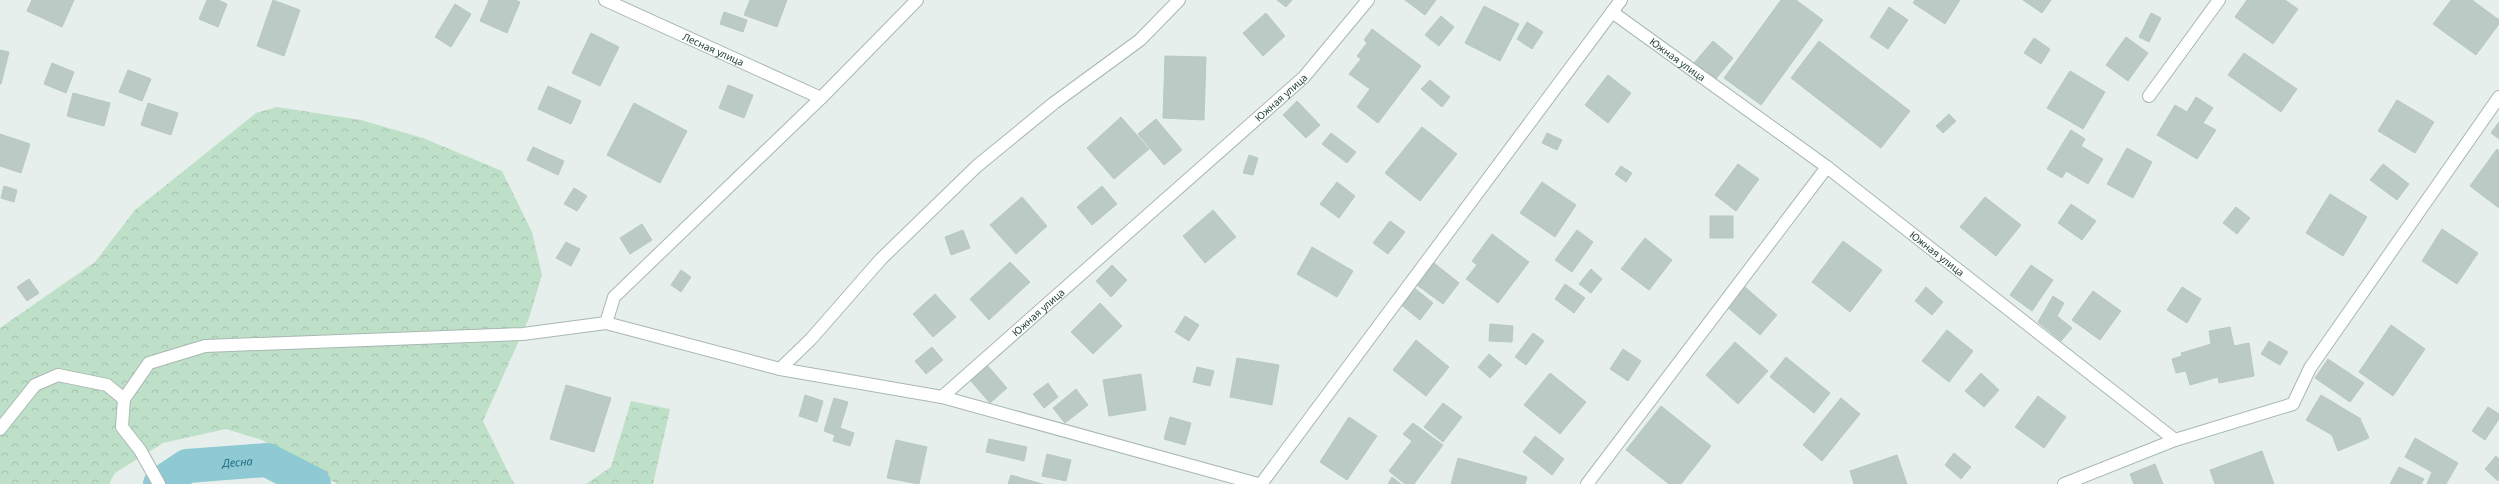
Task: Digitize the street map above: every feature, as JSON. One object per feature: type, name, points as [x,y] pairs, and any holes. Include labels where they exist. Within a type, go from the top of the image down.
[{"type":"street","name":"Лесная улица","points":[[605,0],[821,98]]},
{"type":"street","points":[[606,323],[614,297],[821,98],[917,0]]},
{"type":"street","points":[[780,369],[811,339],[881,259],[978,166],[1054,103],[1140,40],[1179,0]]},
{"type":"street","name":"Южная улица","points":[[942,397],[1304,77],[1368,0]]},
{"type":"street","points":[[158,484],[140,450],[122,426],[124,399],[149,363],[205,346],[524,334],[606,323],[780,369],[942,397],[1259,484],[1621,0]]},
{"type":"street","points":[[2149,96],[2219,0]]},
{"type":"street","name":"Южная улица","points":[[1612,12],[1827,167],[2175,440]]},
{"type":"street","points":[[2064,484],[2175,440],[2293,404],[2310,368],[2499,96]]},
{"type":"street","points":[[1587,484],[1827,167]]},
{"type":"street","points":[[0,429],[35,385],[58,375],[106,386],[124,399]]},
{"type":"green space","points":[[277,107],[361,120],[423,138],[502,171],[532,232],[542,275],[529,318],[483,421],[513,482],[516,484],[337,484],[262,440],[226,429],[163,443],[115,473],[109,484],[0,484],[0,328],[95,262],[135,210],[256,113]]},
{"type":"green space","points":[[631,401],[670,409],[653,484],[586,484],[611,467]]},
{"type":"building","points":[[32,0],[74,0],[62,27],[27,11]]},
{"type":"building","points":[[207,0],[218,0],[227,4],[218,27],[199,19]]},
{"type":"building","points":[[273,0],[300,10],[284,56],[257,46]]},
{"type":"building","points":[[489,0],[515,0],[520,2],[507,33],[480,21]]},
{"type":"building","points":[[750,0],[787,0],[777,27],[744,15]]},
{"type":"building","points":[[1277,0],[1292,0],[1286,7]]},
{"type":"building","points":[[1405,0],[1436,0],[1425,15]]},
{"type":"building","points":[[1781,0],[1796,0],[1823,20],[1761,105],[1724,78]]},
{"type":"building","points":[[1915,0],[1960,0],[1945,24],[1913,3]]},
{"type":"building","points":[[2023,0],[2051,0],[2042,13]]},
{"type":"building","points":[[2247,0],[2285,0],[2298,9],[2273,44],[2235,17]]},
{"type":"building","points":[[2451,0],[2472,0],[2499,20],[2499,24],[2476,55],[2433,24]]},
{"type":"building","points":[[455,4],[471,14],[451,47],[435,37]]},
{"type":"building","points":[[1484,6],[1519,24],[1500,61],[1465,43]]},
{"type":"building","points":[[1889,7],[1908,20],[1888,49],[1870,37]]},
{"type":"building","points":[[724,12],[747,20],[743,32],[720,24]]},
{"type":"building","points":[[1266,13],[1285,36],[1263,56],[1243,33]]},
{"type":"building","points":[[2151,13],[2161,18],[2149,42],[2139,37]]},
{"type":"building","points":[[1441,16],[1454,27],[1439,46],[1425,35]]},
{"type":"building","points":[[1527,22],[1543,32],[1532,49],[1517,39]]},
{"type":"building","points":[[1372,29],[1421,66],[1378,123],[1357,107],[1370,89],[1349,74],[1361,59],[1357,56],[1367,43],[1364,40]]},
{"type":"building","points":[[591,33],[619,47],[600,86],[572,73]]},
{"type":"building","points":[[2126,37],[2148,53],[2128,81],[2106,65]]},
{"type":"building","points":[[2034,38],[2050,49],[2041,64],[2024,53]]},
{"type":"building","points":[[1713,41],[1733,58],[1715,80],[1694,63]]},
{"type":"building","points":[[1819,41],[1910,111],[1881,148],[1791,78]]},
{"type":"building","points":[[0,50],[9,52],[1,84],[0,84]]},
{"type":"building","points":[[2244,53],[2297,89],[2281,112],[2228,75]]},
{"type":"building","points":[[1165,56],[1206,57],[1204,120],[1163,118]]},
{"type":"building","points":[[52,63],[74,72],[66,93],[44,84]]},
{"type":"building","points":[[128,70],[151,79],[142,101],[119,92]]},
{"type":"building","points":[[2070,71],[2105,92],[2083,129],[2047,108]]},
{"type":"building","points":[[1608,75],[1631,93],[1608,123],[1585,105]]},
{"type":"building","points":[[1430,80],[1450,97],[1442,107],[1421,89]]},
{"type":"building","points":[[728,85],[753,95],[744,118],[719,108]]},
{"type":"building","points":[[548,86],[581,101],[571,124],[538,109]]},
{"type":"building","points":[[73,93],[110,103],[104,126],[67,116]]},
{"type":"building","points":[[2196,97],[2213,108],[2203,123],[2216,130],[2197,159],[2157,135],[2175,105],[2187,112]]},
{"type":"building","points":[[2397,100],[2434,122],[2415,153],[2378,131]]},
{"type":"building","points":[[1297,101],[1320,125],[1306,138],[1283,115]]},
{"type":"building","points":[[148,103],[178,113],[171,135],[141,125]]},
{"type":"building","points":[[634,103],[687,131],[660,183],[607,155]]},
{"type":"building","points":[[1949,114],[1956,121],[1943,133],[1936,126]]},
{"type":"building","points":[[1121,117],[1149,149],[1114,179],[1087,148]]},
{"type":"building","points":[[1156,119],[1182,150],[1164,165],[1138,134]]},
{"type":"building","points":[[2499,122],[2499,139],[2491,133]]},
{"type":"building","points":[[1422,127],[1457,154],[1420,201],[1385,173]]},
{"type":"building","points":[[2071,130],[2085,139],[2081,146],[2103,159],[2088,184],[2066,171],[2062,178],[2047,169]]},
{"type":"building","points":[[1331,133],[1356,152],[1347,163],[1322,144]]},
{"type":"building","points":[[1547,133],[1562,140],[1557,150],[1542,143]]},
{"type":"building","points":[[0,134],[30,144],[21,173],[0,166]]},
{"type":"building","points":[[533,147],[564,161],[558,175],[527,160]]},
{"type":"building","points":[[2127,148],[2152,162],[2133,198],[2107,184]]},
{"type":"building","points":[[2497,149],[2499,151],[2499,208],[2470,186]]},
{"type":"building","points":[[1249,155],[1258,158],[1253,175],[1243,173]]},
{"type":"building","points":[[1738,164],[1759,179],[1736,211],[1715,195]]},
{"type":"building","points":[[2383,164],[2409,184],[2397,200],[2370,180]]},
{"type":"building","points":[[1621,166],[1632,173],[1626,182],[1615,174]]},
{"type":"building","points":[[1337,182],[1355,196],[1339,218],[1320,204]]},
{"type":"building","points":[[1542,182],[1576,205],[1555,237],[1520,213]]},
{"type":"building","points":[[4,186],[17,190],[14,202],[1,198]]},
{"type":"building","points":[[1102,186],[1117,204],[1092,225],[1077,207]]},
{"type":"building","points":[[574,188],[587,196],[577,211],[564,204]]},
{"type":"building","points":[[2330,194],[2367,217],[2343,256],[2306,233]]},
{"type":"building","points":[[1022,197],[1047,226],[1016,254],[990,225]]},
{"type":"building","points":[[1985,197],[2021,225],[1996,256],[1960,227]]},
{"type":"building","points":[[2071,204],[2096,221],[2082,240],[2058,223]]},
{"type":"building","points":[[2236,207],[2250,218],[2237,234],[2223,223]]},
{"type":"building","points":[[1213,210],[1236,237],[1205,263],[1183,236]]},
{"type":"building","points":[[1710,216],[1733,216],[1733,238],[1710,238]]},
{"type":"building","points":[[1390,221],[1405,232],[1388,254],[1373,243]]},
{"type":"building","points":[[642,224],[652,240],[630,254],[620,238]]},
{"type":"building","points":[[2442,229],[2478,253],[2457,284],[2422,261]]},
{"type":"building","points":[[963,230],[970,248],[951,255],[945,237]]},
{"type":"building","points":[[1577,230],[1593,242],[1572,272],[1555,260]]},
{"type":"building","points":[[1492,234],[1529,262],[1498,303],[1466,279],[1477,265],[1472,261]]},
{"type":"building","points":[[1645,238],[1672,260],[1649,290],[1621,269]]},
{"type":"building","points":[[1843,241],[1882,270],[1850,312],[1812,282]]},
{"type":"building","points":[[566,242],[580,249],[571,266],[556,258]]},
{"type":"building","points":[[1312,247],[1353,271],[1337,297],[1297,274]]},
{"type":"building","points":[[1010,262],[1030,282],[989,320],[970,299]]},
{"type":"building","points":[[1434,263],[1459,283],[1443,304],[1417,285]]},
{"type":"building","points":[[1112,265],[1127,280],[1111,297],[1096,281]]},
{"type":"building","points":[[2031,265],[2053,280],[2032,311],[2010,295]]},
{"type":"building","points":[[1591,269],[1602,279],[1591,293],[1579,284]]},
{"type":"building","points":[[681,270],[691,277],[681,292],[671,285]]},
{"type":"building","points":[[29,279],[39,293],[27,301],[17,287]]},
{"type":"building","points":[[1565,284],[1585,298],[1574,313],[1555,299]]},
{"type":"building","points":[[1413,287],[1433,303],[1420,320],[1400,304]]},
{"type":"building","points":[[1745,287],[1777,315],[1760,335],[1727,307]]},
{"type":"building","points":[[1926,287],[1943,302],[1932,315],[1915,301]]},
{"type":"building","points":[[2182,287],[2201,299],[2187,323],[2167,310]]},
{"type":"building","points":[[2093,291],[2121,311],[2100,340],[2072,320]]},
{"type":"building","points":[[935,294],[956,317],[933,337],[913,314]]},
{"type":"building","points":[[2053,296],[2064,303],[2057,316],[2072,328],[2061,341],[2038,322]]},
{"type":"building","points":[[1100,303],[1122,326],[1093,354],[1071,332]]},
{"type":"building","points":[[1185,316],[1199,325],[1189,341],[1175,332]]},
{"type":"building","points":[[1490,324],[1513,326],[1512,342],[1489,341]]},
{"type":"building","points":[[2391,325],[2425,349],[2393,396],[2359,372]]},
{"type":"building","points":[[2230,327],[2234,346],[2249,343],[2254,376],[2219,383],[2218,377],[2190,385],[2186,371],[2176,373],[2172,359],[2182,356],[2181,353],[2211,344],[2209,331]]},
{"type":"building","points":[[1947,330],[1973,351],[1949,382],[1922,361]]},
{"type":"building","points":[[1533,333],[1544,341],[1526,365],[1515,357]]},
{"type":"building","points":[[1416,340],[1449,367],[1426,396],[1393,370]]},
{"type":"building","points":[[2269,341],[2288,352],[2280,365],[2261,354]]},
{"type":"building","points":[[1735,342],[1768,371],[1738,404],[1706,375]]},
{"type":"building","points":[[932,347],[943,360],[926,374],[915,361]]},
{"type":"building","points":[[1623,349],[1641,361],[1628,381],[1610,369]]},
{"type":"building","points":[[1489,354],[1502,365],[1490,378],[1478,367]]},
{"type":"building","points":[[1786,357],[1830,393],[1814,413],[1770,377]]},
{"type":"building","points":[[1237,358],[1279,365],[1272,405],[1230,397]]},
{"type":"building","points":[[2328,359],[2364,383],[2350,402],[2315,378]]},
{"type":"building","points":[[987,365],[1007,388],[990,403],[970,380]]},
{"type":"building","points":[[1197,367],[1214,371],[1210,386],[1193,382]]},
{"type":"building","points":[[1550,373],[1586,402],[1560,434],[1524,405]]},
{"type":"building","points":[[1981,373],[1999,390],[1984,407],[1965,391]]},
{"type":"building","points":[[1141,374],[1146,410],[1109,416],[1103,380]]},
{"type":"building","points":[[1048,383],[1058,397],[1044,408],[1033,394]]},
{"type":"building","points":[[566,385],[611,398],[594,452],[550,439]]},
{"type":"building","points":[[1076,389],[1088,405],[1065,423],[1053,408]]},
{"type":"building","points":[[805,395],[823,401],[817,422],[799,416]]},
{"type":"building","points":[[2321,395],[2361,419],[2359,422],[2361,421],[2369,438],[2338,451],[2332,435],[2306,420]]},
{"type":"building","points":[[2038,396],[2066,417],[2044,448],[2015,427]]},
{"type":"building","points":[[834,398],[848,402],[840,428],[854,433],[850,446],[833,441],[835,435],[824,431]]},
{"type":"building","points":[[1841,398],[1860,414],[1822,461],[1803,445]]},
{"type":"building","points":[[1443,403],[1462,417],[1443,442],[1424,427]]},
{"type":"building","points":[[1661,406],[1711,446],[1681,484],[1669,484],[1626,450]]},
{"type":"building","points":[[2488,407],[2499,414],[2499,419],[2485,440],[2472,431]]},
{"type":"building","points":[[1170,417],[1191,423],[1185,445],[1164,439]]},
{"type":"building","points":[[1349,417],[1377,436],[1347,480],[1320,462]]},
{"type":"building","points":[[1413,423],[1443,445],[1414,484],[1405,484],[1389,471],[1412,441],[1403,434]]},
{"type":"building","points":[[1535,436],[1564,459],[1552,475],[1523,452]]},
{"type":"building","points":[[2415,438],[2458,463],[2446,484],[2427,484],[2432,472],[2405,457]]},
{"type":"building","points":[[989,439],[1027,447],[1024,461],[986,452]]},
{"type":"building","points":[[896,440],[927,447],[919,484],[887,478]]},
{"type":"building","points":[[2262,451],[2274,484],[2215,484],[2210,470]]},
{"type":"building","points":[[1954,453],[1971,467],[1961,479],[1945,465]]},
{"type":"building","points":[[1047,454],[1071,460],[1066,481],[1042,476]]},
{"type":"building","points":[[1897,455],[1907,484],[1854,484],[1850,471]]},
{"type":"building","points":[[2496,456],[2499,459],[2498,481],[2485,469]]},
{"type":"building","points":[[1458,458],[1527,477],[1525,484],[1451,484]]},
{"type":"building","points":[[2155,464],[2163,484],[2134,484],[2130,474]]},
{"type":"building","points":[[2399,467],[2424,479],[2421,484],[2390,484]]},
{"type":"building","points":[[1011,475],[1042,484],[1008,484]]},
{"type":"building","points":[[1392,477],[1401,484],[1388,484]]},
{"type":"waterway","name":"Десна","points":[[160,484],[187,466],[267,460],[314,484]]}]
